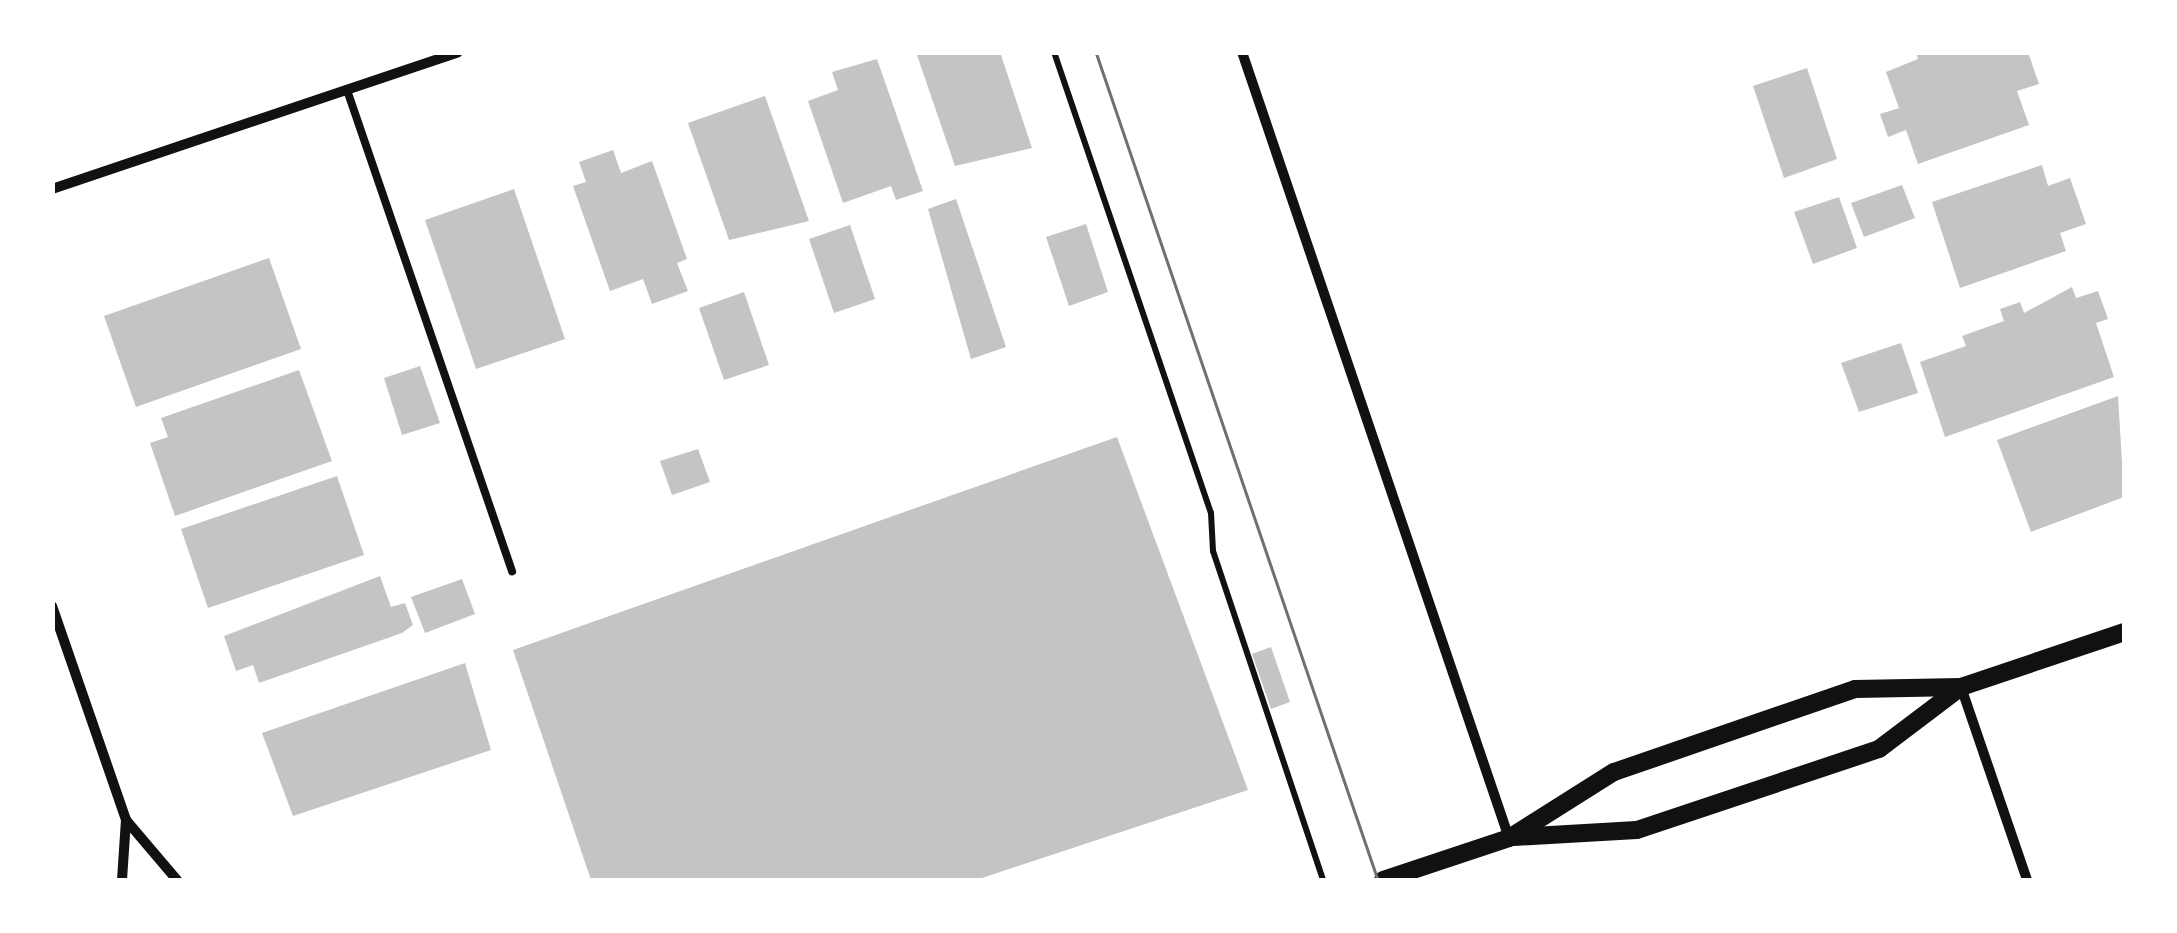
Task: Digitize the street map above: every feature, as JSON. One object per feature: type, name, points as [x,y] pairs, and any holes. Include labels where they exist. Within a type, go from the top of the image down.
[{"type":"street","points":[[52,189],[458,52]]},
{"type":"street","points":[[1242,52],[1509,838]]},
{"type":"street","points":[[52,606],[126,820],[177,880]]},
{"type":"street","points":[[1382,880],[1509,838],[1614,772],[1855,689],[1961,687],[2124,632]]},
{"type":"street","points":[[1509,838],[1637,830],[1879,749],[1961,687]]},
{"type":"street","points":[[1961,687],[2027,880]]},
{"type":"street","points":[[122,880],[126,820]]},
{"type":"lane","points":[[348,90],[512,571]]},
{"type":"path","points":[[1054,52],[1211,512],[1213,551],[1323,880]]},
{"type":"building","points":[[916,52],[1000,52],[1032,148],[955,166]]},
{"type":"building","points":[[1916,52],[2028,52],[2039,84],[2017,91],[2029,125],[1918,164],[1906,130],[1888,137],[1880,114],[1899,108],[1886,72],[1918,59]]},
{"type":"building","points":[[877,59],[923,191],[896,200],[891,186],[843,203],[808,101],[838,90],[832,72]]},
{"type":"building","points":[[1807,68],[1837,159],[1784,178],[1753,86]]},
{"type":"building","points":[[765,96],[809,221],[729,240],[688,123]]},
{"type":"building","points":[[613,150],[621,173],[652,161],[687,259],[677,263],[688,291],[652,304],[643,279],[610,291],[573,186],[586,182],[579,162]]},
{"type":"building","points":[[2042,165],[2048,186],[2070,178],[2086,224],[2060,233],[2066,251],[1960,288],[1932,202]]},
{"type":"building","points":[[1902,185],[1915,218],[1864,237],[1851,203]]},
{"type":"building","points":[[514,189],[565,339],[476,369],[425,220]]},
{"type":"building","points":[[1839,197],[1857,248],[1813,264],[1794,212]]},
{"type":"building","points":[[956,199],[1006,347],[971,359],[928,209]]},
{"type":"building","points":[[1086,224],[1108,292],[1069,306],[1046,237]]},
{"type":"building","points":[[850,225],[875,299],[834,313],[809,239]]},
{"type":"building","points":[[269,258],[301,349],[136,407],[104,316]]},
{"type":"building","points":[[2072,287],[2076,298],[2098,291],[2108,319],[2096,323],[2114,377],[1945,437],[1920,362],[1966,346],[1962,336],[2004,321],[2000,309],[2020,302],[2024,313]]},
{"type":"building","points":[[744,292],[769,365],[724,380],[699,308]]},
{"type":"building","points":[[1901,343],[1918,393],[1859,412],[1841,363]]},
{"type":"building","points":[[420,366],[440,423],[402,435],[384,378]]},
{"type":"building","points":[[299,370],[332,461],[175,516],[150,443],[168,437],[161,418]]},
{"type":"building","points":[[2118,396],[2124,497],[2031,532],[1997,440]]},
{"type":"building","points":[[1117,437],[1248,790],[976,880],[591,880],[513,650]]},
{"type":"building","points":[[698,449],[710,482],[672,495],[660,461]]},
{"type":"building","points":[[337,476],[364,555],[208,608],[181,529]]},
{"type":"building","points":[[380,576],[391,607],[405,603],[413,625],[402,633],[259,683],[253,665],[236,671],[224,636]]},
{"type":"building","points":[[462,579],[475,614],[425,633],[411,597]]},
{"type":"building","points":[[1271,647],[1290,702],[1271,709],[1252,654]]},
{"type":"building","points":[[465,663],[491,750],[293,816],[262,733]]},
{"type":"tram line","points":[[1096,52],[1378,880]]}]
